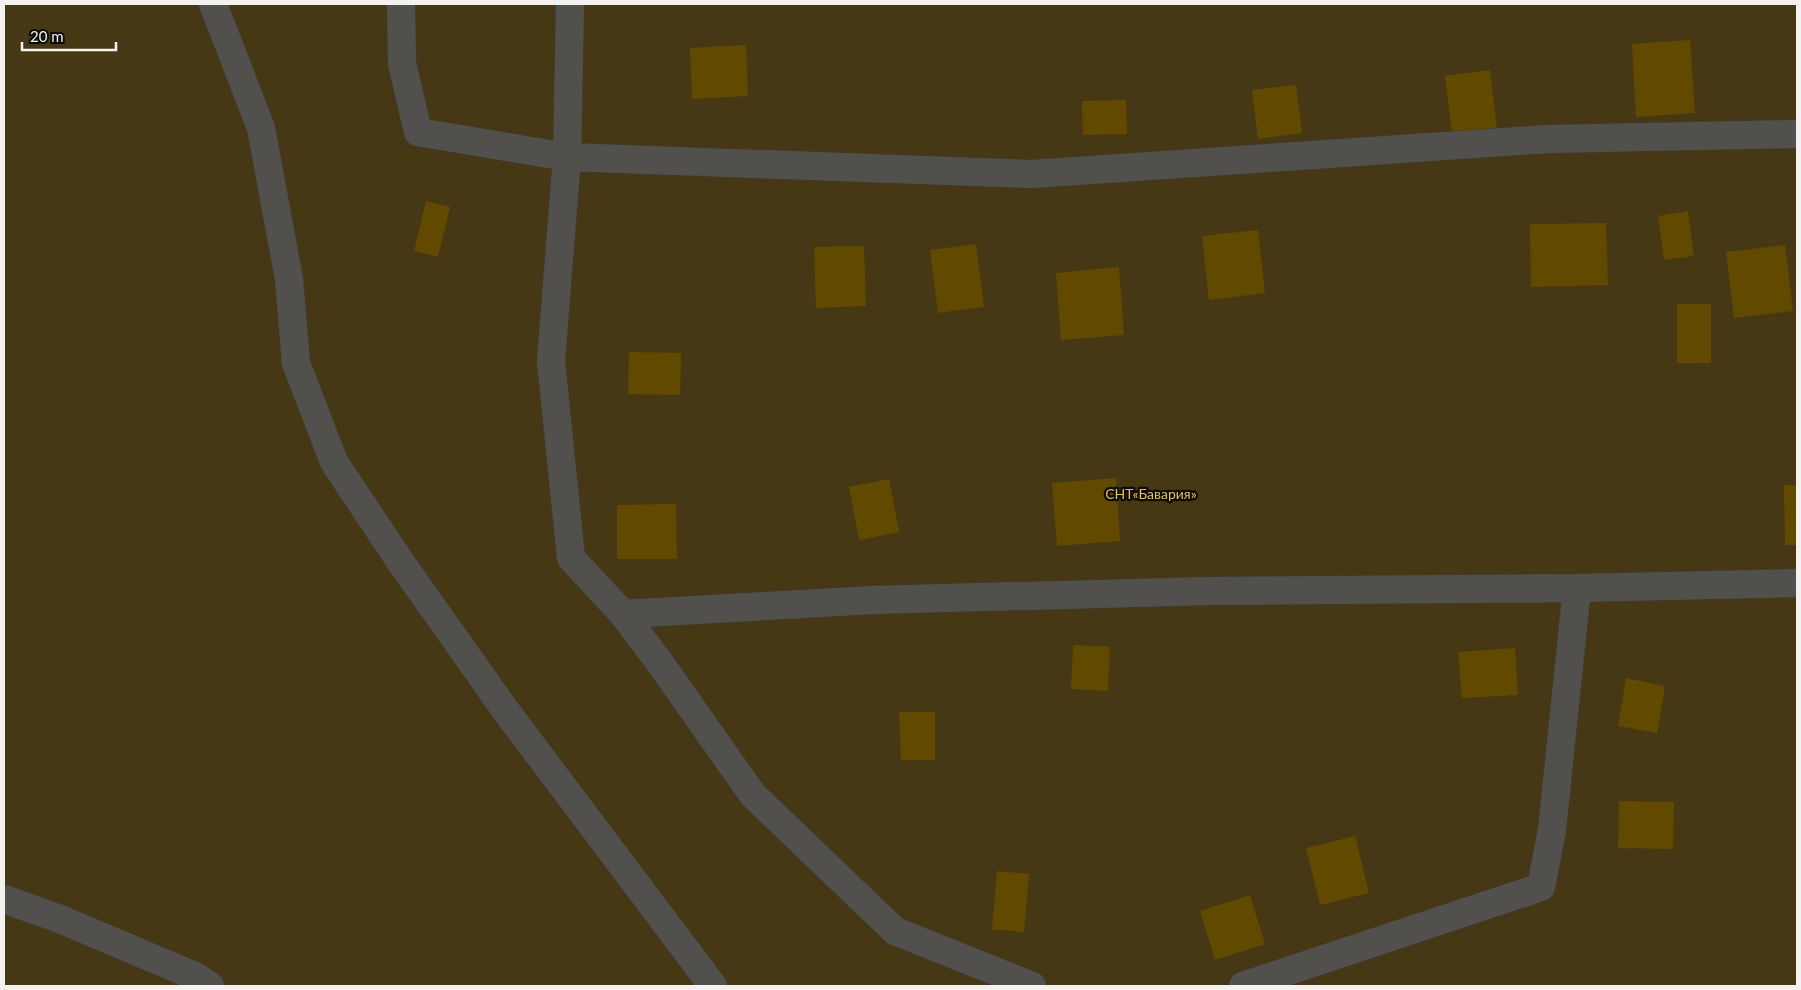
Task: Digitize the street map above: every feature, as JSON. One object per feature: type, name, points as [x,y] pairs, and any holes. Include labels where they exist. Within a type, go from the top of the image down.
[{"type":"street","points":[[213,4],[261,128],[289,279],[296,362],[334,462],[402,564],[506,711],[713,986]]},
{"type":"street","points":[[401,4],[402,63],[418,132],[567,158],[1032,174],[1549,139],[1797,134]]},
{"type":"street","points":[[570,4],[567,158],[551,361],[571,558],[623,614],[753,795],[895,930],[1032,986]]},
{"type":"street","points":[[623,614],[883,600],[1208,591],[1577,588],[1797,583]]},
{"type":"street","points":[[1243,986],[1541,887],[1552,830],[1577,588]]},
{"type":"street","points":[[4,899],[60,919],[188,973],[210,986]]},
{"type":"green space","name":"СНТ«Бавария»","points":[[4,4],[1797,4],[1797,986],[4,986]]},
{"type":"building","points":[[1690,40],[1695,113],[1636,117],[1632,44]]},
{"type":"building","points":[[746,45],[748,96],[692,99],[690,48]]},
{"type":"building","points":[[1490,70],[1497,128],[1452,133],[1445,76]]},
{"type":"building","points":[[1296,85],[1302,133],[1258,139],[1252,90]]},
{"type":"building","points":[[1126,100],[1127,134],[1083,135],[1082,101]]},
{"type":"building","points":[[426,201],[450,207],[438,257],[414,251]]},
{"type":"building","points":[[1688,211],[1694,256],[1664,260],[1658,216]]},
{"type":"building","points":[[1606,223],[1608,285],[1531,287],[1530,224]]},
{"type":"building","points":[[1258,230],[1265,293],[1209,300],[1202,236]]},
{"type":"building","points":[[976,244],[984,307],[938,313],[930,250]]},
{"type":"building","points":[[1785,245],[1793,311],[1734,318],[1726,252]]},
{"type":"building","points":[[864,246],[866,306],[816,308],[814,247]]},
{"type":"building","points":[[1119,267],[1124,335],[1061,340],[1056,273]]},
{"type":"building","points":[[1677,304],[1711,304],[1711,363],[1677,363]]},
{"type":"building","points":[[629,352],[681,353],[680,395],[628,394]]},
{"type":"building","points":[[1116,478],[1120,541],[1057,546],[1052,483]]},
{"type":"building","points":[[889,479],[899,532],[859,540],[849,487]]},
{"type":"building","points":[[1784,485],[1797,485],[1797,545],[1785,545]]},
{"type":"building","points":[[676,504],[677,559],[617,559],[617,505]]},
{"type":"building","points":[[1073,645],[1110,647],[1108,691],[1071,689]]},
{"type":"building","points":[[1515,648],[1518,695],[1462,698],[1458,652]]},
{"type":"building","points":[[1626,678],[1665,686],[1657,733],[1618,726]]},
{"type":"building","points":[[899,712],[935,712],[935,760],[901,760]]},
{"type":"building","points":[[1619,801],[1674,802],[1673,849],[1618,848]]},
{"type":"building","points":[[1355,836],[1369,893],[1320,905],[1306,848]]},
{"type":"building","points":[[997,871],[1029,874],[1024,932],[992,929]]},
{"type":"building","points":[[1250,895],[1265,944],[1215,960],[1200,911]]}]
